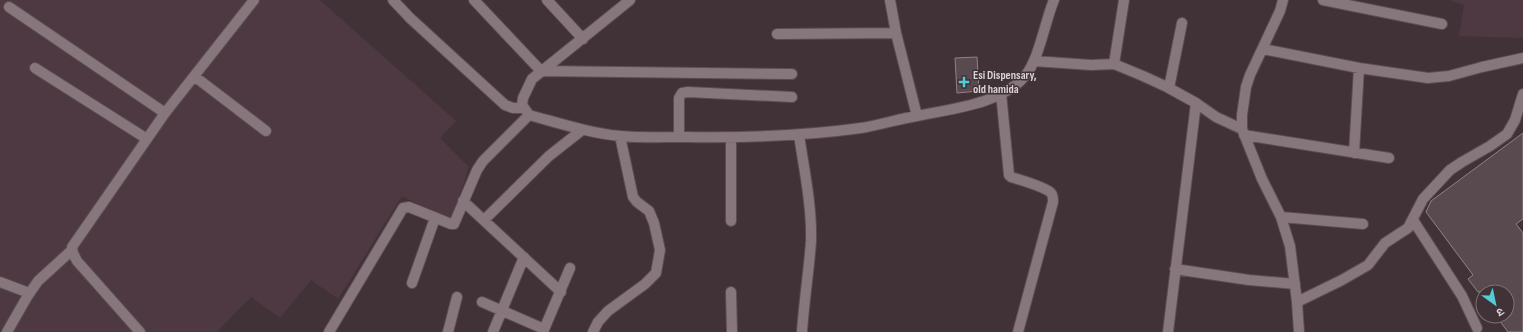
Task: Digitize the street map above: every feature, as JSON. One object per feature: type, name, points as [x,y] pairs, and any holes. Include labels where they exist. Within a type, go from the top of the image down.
[{"type":"street","points":[[7,332],[38,281],[72,250],[74,243],[165,114],[254,0]]},
{"type":"street","points":[[394,0],[410,18],[506,105],[513,108],[582,130],[620,136],[731,138],[799,135],[862,128],[916,116],[948,111],[986,101],[1015,85],[1026,76],[1034,61],[1047,17],[1054,0]]},
{"type":"street","points":[[474,0],[541,71],[792,74]]},
{"type":"street","points":[[547,0],[583,38]]},
{"type":"street","points":[[526,111],[522,105],[523,98],[532,79],[630,0]]},
{"type":"street","points":[[890,0],[916,116]]},
{"type":"street","points":[[1114,64],[1124,0]]},
{"type":"street","points":[[1283,0],[1280,12],[1250,75],[1246,87],[1242,114],[1243,132],[1262,179],[1281,217],[1290,246],[1299,332]]},
{"type":"street","points":[[1323,0],[1442,24]]},
{"type":"street","points":[[9,7],[165,114]]},
{"type":"street","points":[[1169,88],[1182,23]]},
{"type":"street","points":[[777,34],[896,32]]},
{"type":"street","points":[[1263,49],[1359,68],[1416,77],[1438,78],[1523,58]]},
{"type":"street","points":[[1034,61],[1091,65],[1114,64],[1169,88],[1196,103],[1216,118],[1243,132],[1354,153],[1389,158]]},
{"type":"street","points":[[35,68],[147,139]]},
{"type":"street","points":[[1354,153],[1359,68]]},
{"type":"street","points":[[194,76],[266,131]]},
{"type":"street","points":[[679,137],[679,98],[682,93],[688,92],[792,97]]},
{"type":"street","points":[[1001,93],[1009,175],[1045,189],[1050,192],[1053,198],[1018,332]]},
{"type":"street","points":[[1297,302],[1342,280],[1368,265],[1385,243],[1404,231],[1413,220],[1423,199],[1450,170],[1507,134],[1515,120],[1523,94]]},
{"type":"street","points":[[1168,332],[1196,103]]},
{"type":"street","points":[[329,332],[403,208],[409,207],[454,224],[476,170],[526,111]]},
{"type":"street","points":[[484,220],[548,156],[582,130]]},
{"type":"street","points":[[799,135],[810,216],[811,241],[802,332]]},
{"type":"street","points":[[593,332],[598,322],[608,311],[654,276],[659,264],[660,250],[654,223],[649,211],[633,197],[620,136]]},
{"type":"street","points":[[731,138],[731,221]]},
{"type":"street","points":[[463,201],[561,292]]},
{"type":"street","points":[[1281,217],[1363,224]]},
{"type":"street","points":[[412,283],[435,218]]},
{"type":"street","points":[[1413,220],[1462,296],[1477,328]]},
{"type":"street","points":[[72,250],[77,261],[140,332]]},
{"type":"street","points":[[493,332],[524,257]]},
{"type":"street","points":[[482,302],[543,330],[561,292],[570,268]]},
{"type":"street","points":[[1176,268],[1249,280],[1295,284]]},
{"type":"street","points":[[0,282],[30,293]]},
{"type":"street","points":[[731,292],[732,332]]},
{"type":"street","points":[[448,332],[457,297]]},
{"type":"shaded area","points":[[0,0],[320,0],[456,121],[440,138],[469,167],[451,220],[402,196],[338,299],[311,280],[280,318],[251,297],[217,332],[0,332]]},
{"type":"shaded area","points":[[1452,0],[1523,0],[1523,38],[1459,36],[1464,5]]},
{"type":"building","points":[[977,57],[979,91],[957,93],[955,58]]},
{"type":"building","points":[[1523,133],[1523,219],[1516,224],[1523,233],[1523,332],[1508,332],[1502,324],[1515,324],[1515,284],[1475,284],[1475,288],[1468,279],[1473,275],[1426,212],[1431,201]]},
{"type":"place","name":"Esi Dispensary, old hamida","points":[[964,82]]}]
